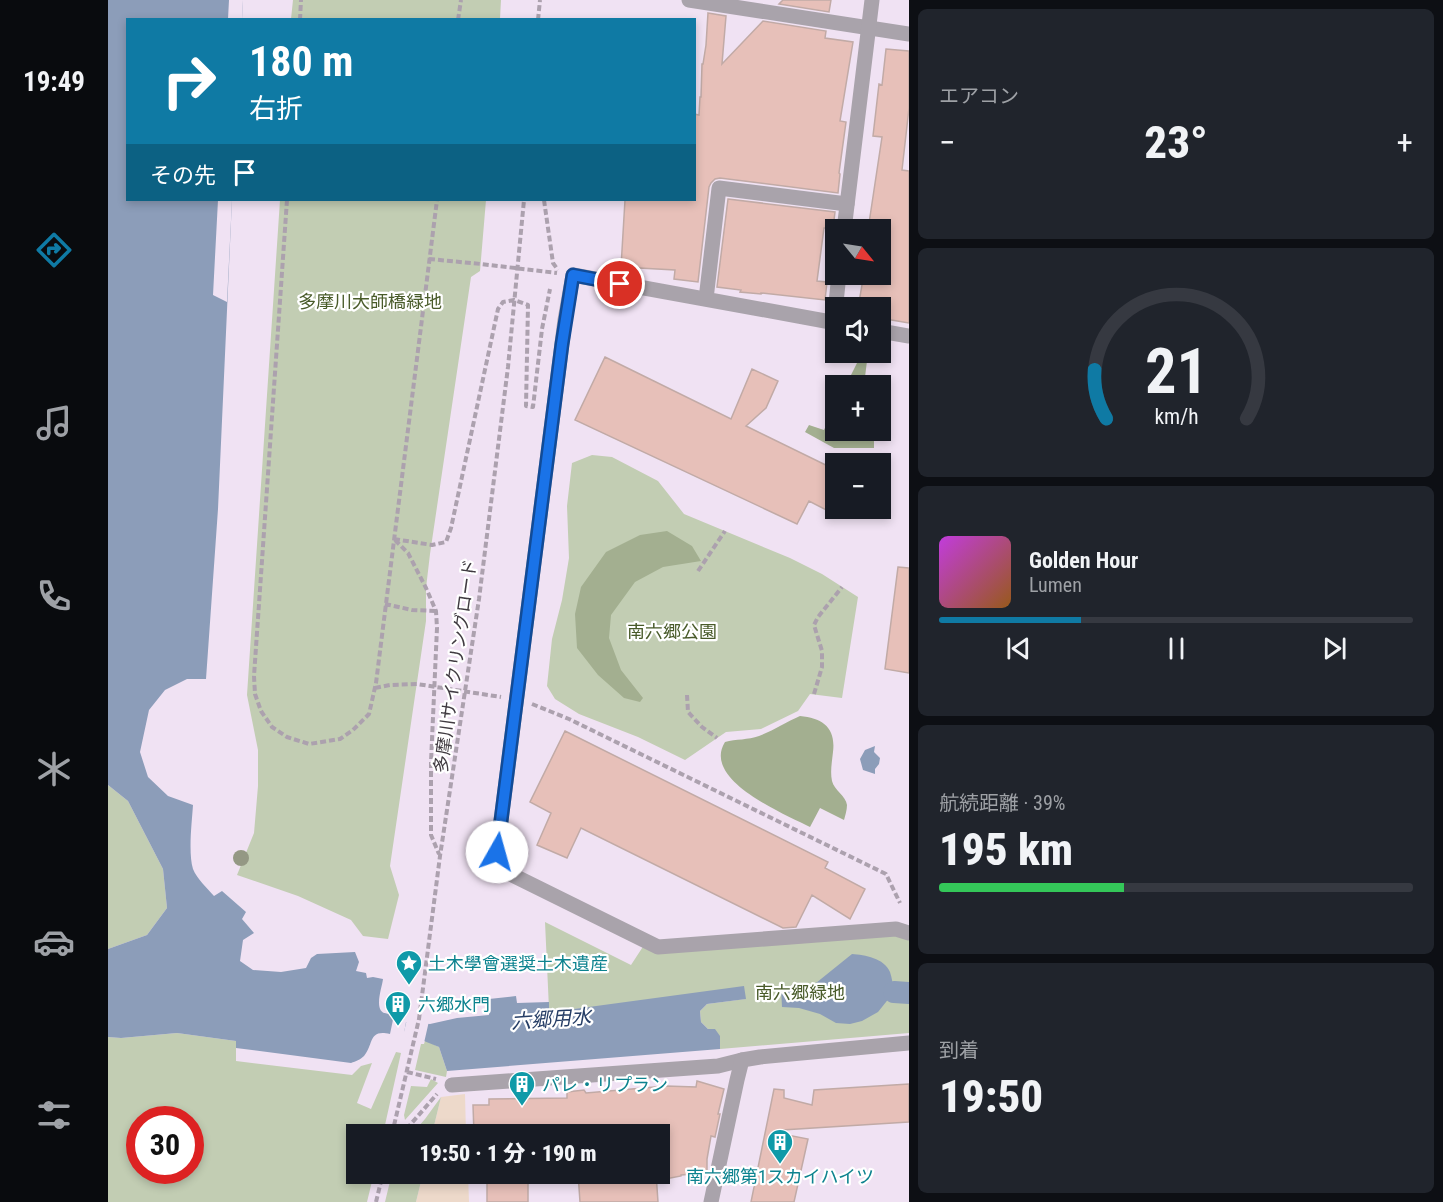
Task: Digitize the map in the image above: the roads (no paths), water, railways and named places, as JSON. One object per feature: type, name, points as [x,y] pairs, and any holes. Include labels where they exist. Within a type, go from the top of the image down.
[{"type":"street","points":[[689,0],[909,34]]},
{"type":"street","points":[[846,219],[872,0]]},
{"type":"street","points":[[706,299],[719,188],[848,204]]},
{"type":"street","points":[[825,320],[573,275],[497,852],[504,871],[658,947],[896,929],[909,933]]},
{"type":"street","points":[[891,333],[909,336]]},
{"type":"street","points":[[445,1089],[718,1066],[760,1057],[909,1043]]},
{"type":"street","points":[[711,1202],[742,1060]]},
{"type":"water","points":[[108,0],[243,0],[242,18],[126,18],[126,201],[232,201],[218,509],[206,679],[187,679],[165,690],[149,710],[140,752],[148,777],[168,796],[193,805],[191,854],[193,869],[197,876],[214,896],[222,891],[246,912],[242,919],[254,933],[243,940],[240,961],[253,970],[281,972],[306,968],[311,958],[317,954],[355,952],[359,962],[356,971],[366,973],[367,978],[383,979],[379,1007],[384,1013],[394,1015],[390,1034],[383,1033],[375,1036],[364,1056],[351,1063],[236,1048],[236,1041],[177,1033],[108,1037],[108,949],[147,935],[167,908],[163,869],[128,801],[108,785]]},
{"type":"water","points":[[875,746],[874,752],[880,758],[875,774],[863,770],[860,759],[865,750]]},
{"type":"water","points":[[852,954],[879,960],[890,972],[894,992],[878,1012],[862,1021],[850,1024],[836,1023],[820,1014],[799,1008],[782,1007],[781,988],[804,988],[816,983]]},
{"type":"water","name":"六郷用水","points":[[744,986],[746,999],[707,1004],[700,1011],[701,1022],[708,1029],[715,1029],[720,1036],[720,1049],[447,1071],[439,1047],[404,1033],[406,1022],[430,1024],[457,1018],[489,1015],[489,999],[516,996],[517,1003],[549,1002],[549,1009],[574,1009]]},
{"type":"waterway","points":[[894,992],[909,993]]},
{"type":"place","name":"土木學會選奨土木遺産","points":[[409,986]]},
{"type":"place","name":"六郷水門","points":[[398,1027]]},
{"type":"place","name":"パレ・リプラン","points":[[522,1107]]},
{"type":"place","name":"南六郷第1スカイハイツ","points":[[780,1165]]},
{"type":"park label","name":"多摩川大師橋緑地","points":[[370,301]]},
{"type":"park label","name":"南六郷公園","points":[[672,631]]},
{"type":"park label","name":"南六郷緑地","points":[[800,992]]}]
